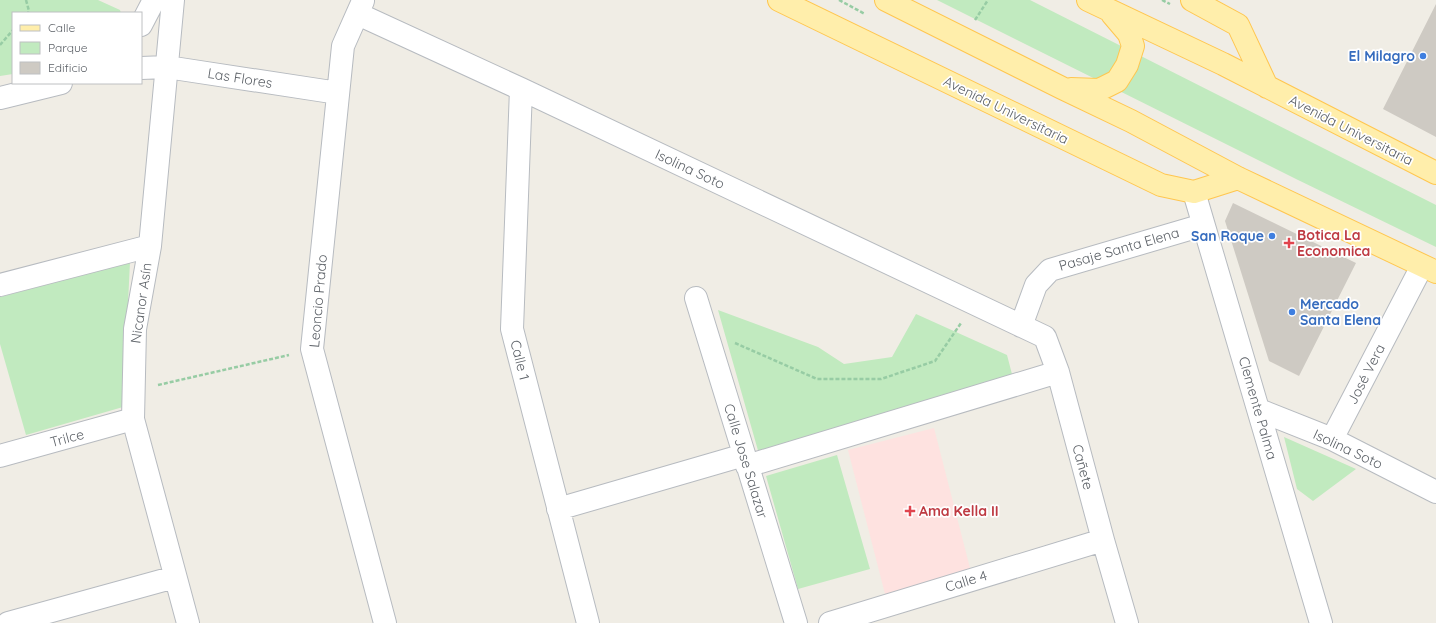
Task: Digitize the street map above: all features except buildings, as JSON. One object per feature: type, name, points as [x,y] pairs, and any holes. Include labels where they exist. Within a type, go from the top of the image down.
[{"type":"main road","name":"Avenida Universitaria","points":[[779,0],[1161,185],[1194,192],[1238,178]]},
{"type":"main road","points":[[886,0],[1131,121],[1238,178],[1429,269]]},
{"type":"main road","name":"Avenida Universitaria","points":[[1088,0],[1223,64],[1436,173]]},
{"type":"main road","points":[[1192,0],[1238,24],[1267,86]]},
{"type":"main road","points":[[1062,88],[1099,90],[1117,81],[1127,65],[1132,46],[1129,34],[1108,10]]},
{"type":"street","name":"Nicanor Asín","points":[[142,23],[156,1]]},
{"type":"street","name":"Nicanor Asín","points":[[156,1],[167,67],[150,246],[135,329],[133,419],[188,623]]},
{"type":"street","name":"Isolina Soto","points":[[361,7],[521,89],[1021,326]]},
{"type":"street","name":"Leoncio Prado","points":[[361,7],[343,46],[312,349],[386,623]]},
{"type":"street","name":"Las Flores","points":[[142,68],[167,67],[338,93]]},
{"type":"street","points":[[0,98],[57,84]]},
{"type":"street","name":"Calle 1","points":[[521,89],[512,329],[588,623]]},
{"type":"street","name":"Clemente Palma","points":[[1194,192],[1321,623]]},
{"type":"street","name":"Pasaje Santa Elena","points":[[1021,326],[1036,285],[1050,270],[1204,225]]},
{"type":"street","points":[[0,285],[150,246]]},
{"type":"street","name":"José Vera","points":[[1332,439],[1429,269]]},
{"type":"street","name":"Calle Jose Salazar","points":[[696,298],[708,331],[745,460],[796,623]]},
{"type":"street","name":"Cañete","points":[[1021,326],[1045,337],[1058,372],[1127,623]]},
{"type":"street","points":[[558,509],[745,460],[1058,372]]},
{"type":"street","name":"Isolina Soto","points":[[1259,410],[1332,439],[1436,492]]},
{"type":"street","name":"Trilce","points":[[0,456],[133,419]]},
{"type":"street","name":"Calle 4","points":[[830,623],[1103,540]]},
{"type":"street","points":[[8,623],[175,577]]},
{"type":"path","points":[[26,0],[30,11],[29,12]]},
{"type":"path","points":[[0,45],[12,31]]},
{"type":"path","points":[[708,331],[817,379],[881,379],[935,361],[974,305]]},
{"type":"path","points":[[134,390],[312,349]]},
{"type":"shaded area","name":"Ama Kella II","points":[[934,428],[971,572],[885,594],[848,450]]},
{"type":"green space","points":[[0,0],[98,0],[120,10],[121,12],[12,12],[12,74],[0,76]]},
{"type":"green space","points":[[937,0],[1030,0],[1436,205],[1436,247],[1296,179]]},
{"type":"green space","points":[[130,262],[123,407],[26,435],[0,344],[0,297]]},
{"type":"green space","points":[[718,310],[818,347],[844,364],[892,357],[916,314],[1007,355],[1013,378],[759,454]]},
{"type":"green space","points":[[1284,437],[1356,469],[1313,501],[1297,489]]},
{"type":"green space","points":[[837,455],[870,569],[798,589],[766,476]]},
{"type":"place","name":"El Milagro","points":[[1423,56]]},
{"type":"place","name":"San Roque","points":[[1272,236]]},
{"type":"place","name":"Botica La Economica","points":[[1289,243]]},
{"type":"place","name":"Mercado Santa Elena","points":[[1292,312]]},
{"type":"place","name":"Ama Kella II","points":[[910,511]]}]
